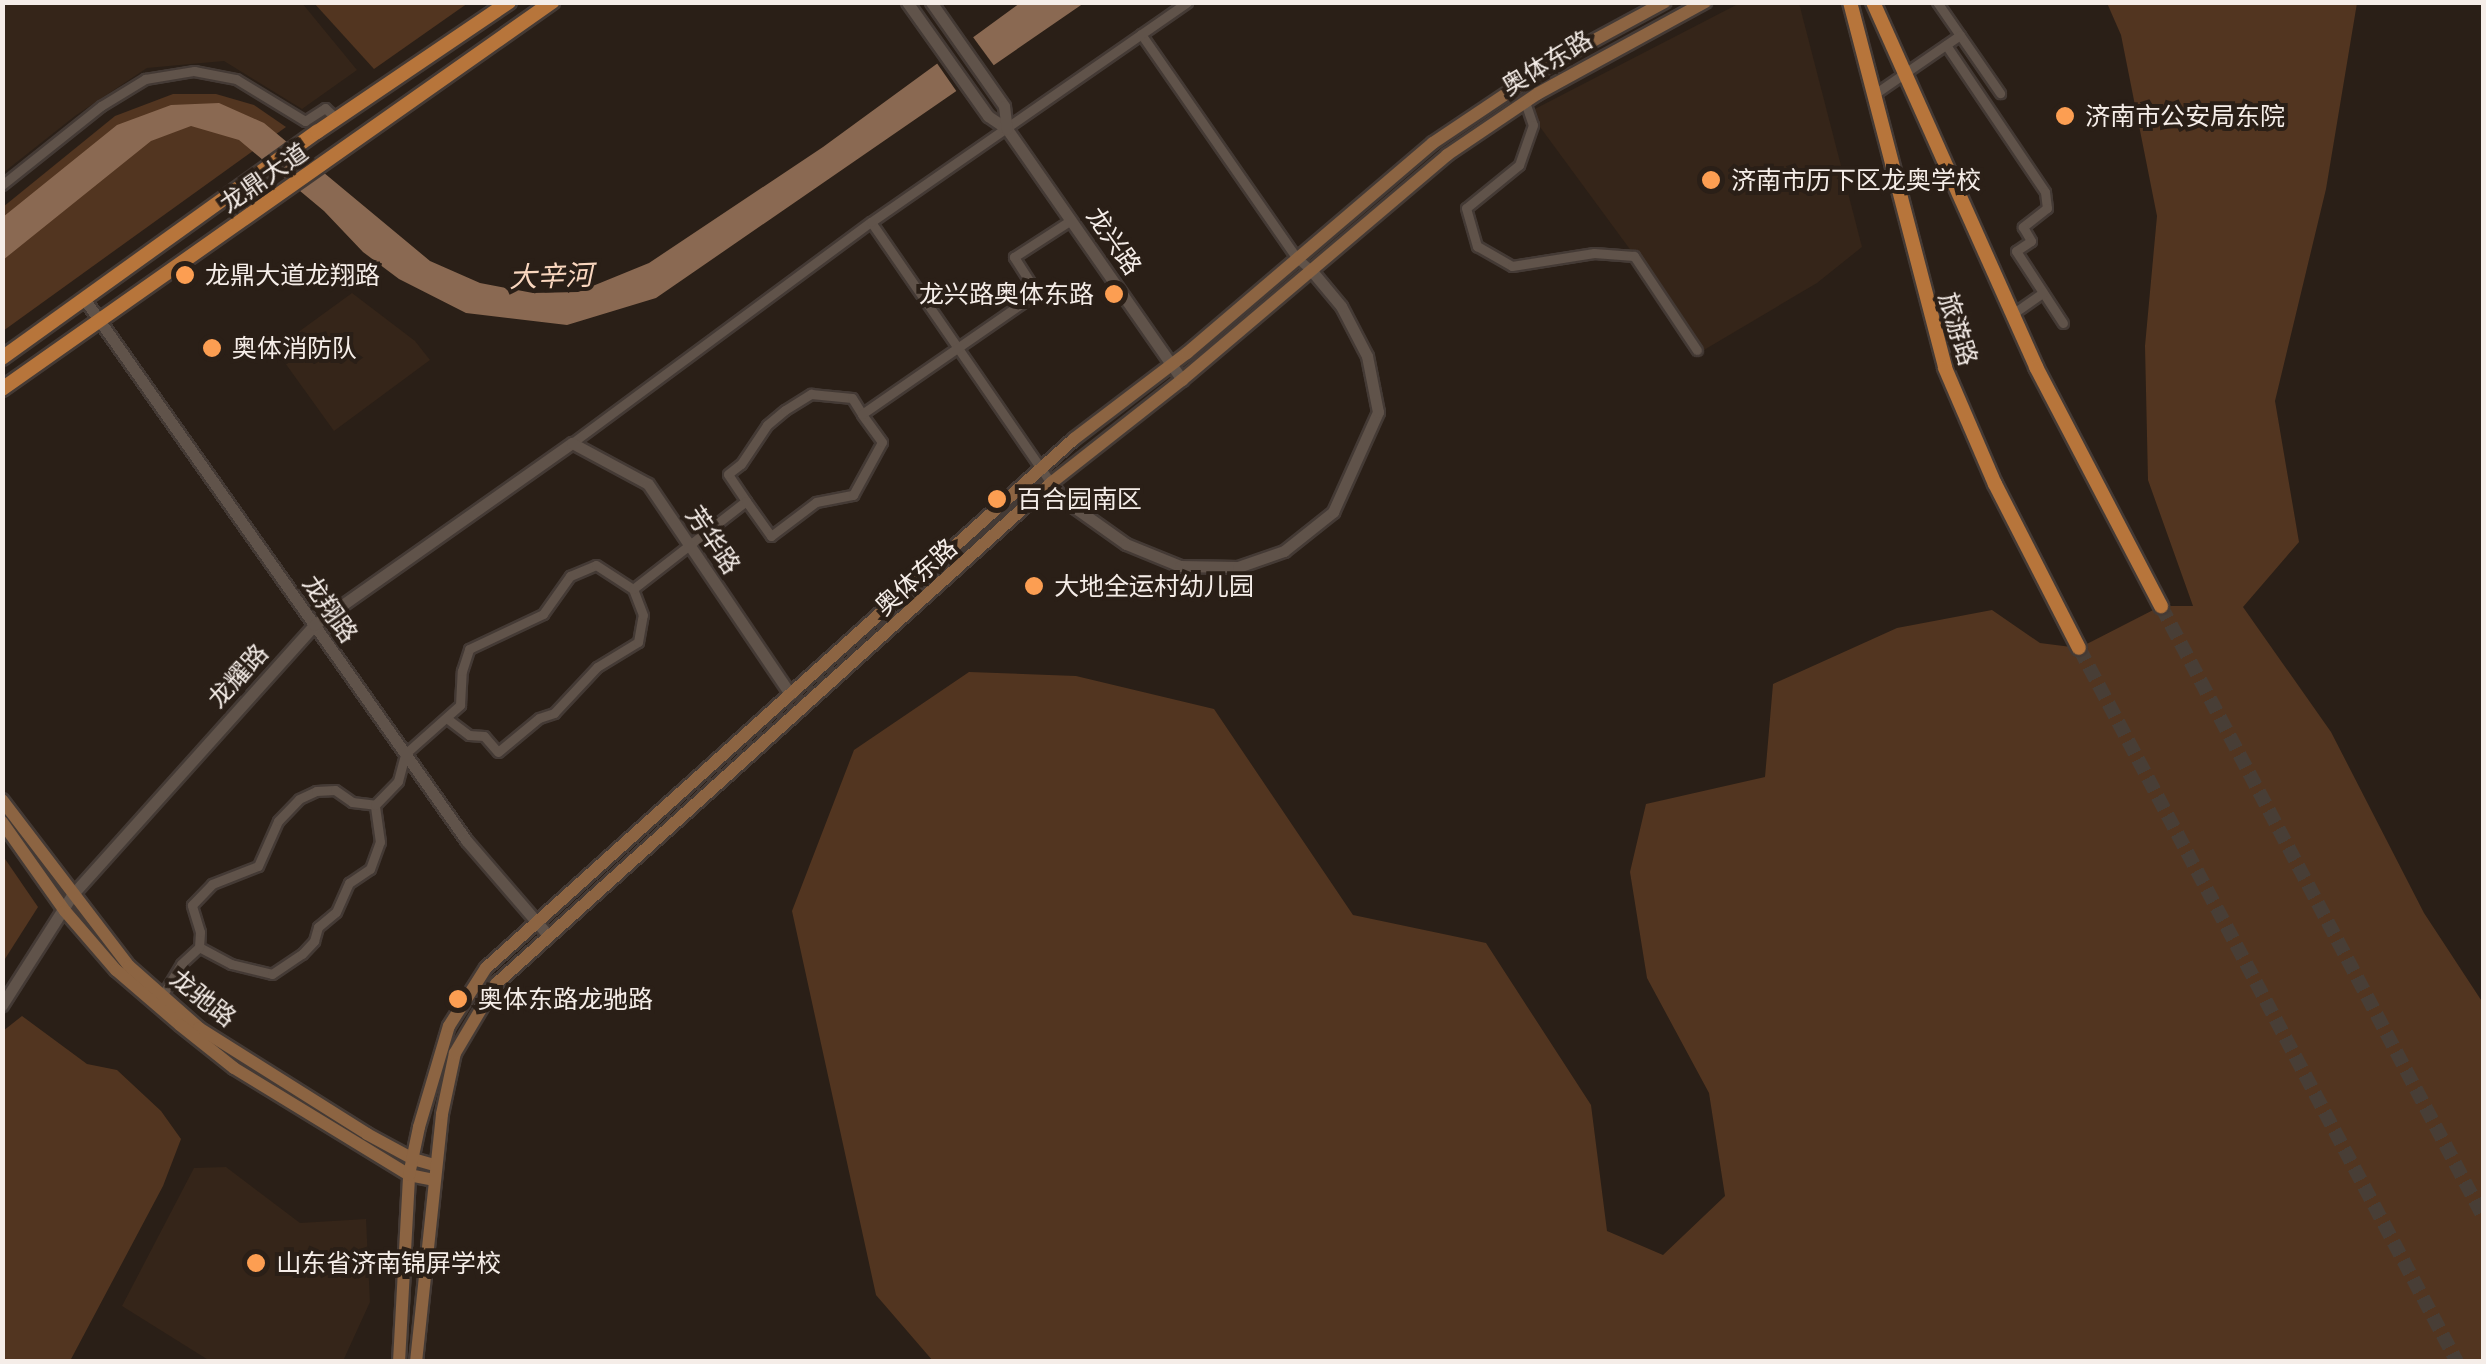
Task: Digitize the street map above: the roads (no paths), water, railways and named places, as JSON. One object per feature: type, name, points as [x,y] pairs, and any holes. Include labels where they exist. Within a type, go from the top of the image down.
[{"type":"main road","name":"龙鼎大道","points":[[2,358],[318,132],[509,2]]},
{"type":"main road","name":"龙鼎大道","points":[[2,390],[552,2]]},
{"type":"main road","points":[[399,1362],[405,1314],[409,1175],[432,1070],[450,1026],[486,968],[1039,470],[1469,115],[1552,62],[1665,2]]},
{"type":"main road","name":"奥体东路","points":[[416,1362],[434,1165],[455,1054],[496,984],[1051,483],[1182,380],[1447,155],[1525,102],[1705,2]]},
{"type":"main road","name":"旅游路","points":[[1850,2],[1876,93],[1912,254],[1946,368],[1995,484],[2079,648]]},
{"type":"main road","name":"旅游路","points":[[1873,2],[2011,314],[2099,494],[2161,606]]},
{"type":"main road","name":"龙驰路","points":[[2,800],[129,966],[199,1028],[413,1159],[434,1165]]},
{"type":"main road","name":"龙驰路","points":[[2,822],[64,911],[116,970],[234,1068],[409,1175],[434,1180]]},
{"type":"street","name":"龙兴路","points":[[908,2],[982,107],[1008,129],[1182,380]]},
{"type":"street","name":"龙兴路","points":[[931,2],[998,96],[1008,129]]},
{"type":"street","points":[[572,443],[870,222],[1186,2]]},
{"type":"street","points":[[1937,2],[2000,93]]},
{"type":"street","points":[[870,222],[1039,470],[1064,500],[1126,544],[1180,566],[1238,567],[1284,550],[1333,512],[1378,412],[1367,356],[1341,306],[1312,270],[1296,258],[1141,34]]},
{"type":"street","points":[[1876,93],[1960,35]]},
{"type":"street","points":[[1946,45],[2045,192],[2047,208],[2023,227],[2031,241],[2016,251],[2063,323]]},
{"type":"street","points":[[2,185],[101,106],[145,78],[194,71],[236,79],[305,121],[326,108],[337,120]]},
{"type":"street","points":[[1525,102],[1533,126],[1519,166],[1466,208],[1477,246],[1512,266],[1594,253],[1634,256],[1698,350]]},
{"type":"street","points":[[862,414],[1038,293],[1014,257],[1071,220]]},
{"type":"street","points":[[2011,314],[2043,293]]},
{"type":"street","name":"龙翔路","points":[[85,300],[466,840],[548,935]]},
{"type":"street","points":[[811,394],[852,398],[862,414],[882,442],[853,495],[816,502],[771,536],[728,474],[742,464],[767,426],[811,394]]},
{"type":"street","name":"芳华路","points":[[572,443],[648,484],[790,694]]},
{"type":"street","name":"龙耀路","points":[[2,1006],[72,896],[314,626],[572,443]]},
{"type":"street","points":[[632,588],[746,501]]},
{"type":"street","points":[[375,805],[398,781],[406,754],[449,720],[460,705],[462,671],[469,649],[543,614],[570,576],[596,564],[632,588],[644,615],[638,642],[598,666],[554,713],[539,718],[498,752],[484,736],[469,735],[449,720]]},
{"type":"street","points":[[162,996],[181,964],[200,946],[192,904],[220,878],[258,866],[288,807],[316,791],[336,790],[352,802],[375,805]]},
{"type":"street","points":[[200,946],[231,964],[272,974],[302,954],[314,942],[318,927],[336,912],[349,884],[370,869],[380,842],[375,805]]},
{"type":"tunnel","points":[[2161,606],[2484,1218]]},
{"type":"tunnel","points":[[2079,648],[2457,1362]]},
{"type":"place","name":"济南市公安局东院","points":[[2065,116]]},
{"type":"place","name":"济南市历下区龙奥学校","points":[[1711,180]]},
{"type":"place","name":"龙鼎大道龙翔路","points":[[185,275]]},
{"type":"place","name":"龙兴路奥体东路","points":[[1114,294]]},
{"type":"place","name":"奥体消防队","points":[[212,348]]},
{"type":"place","name":"百合园南区","points":[[997,499]]},
{"type":"place","name":"大地全运村幼儿园","points":[[1034,586]]},
{"type":"place","name":"奥体东路龙驰路","points":[[458,999]]},
{"type":"place","name":"山东省济南锦屏学校","points":[[256,1263]]},
{"type":"water label","name":"大辛河","points":[[551,276]]}]
